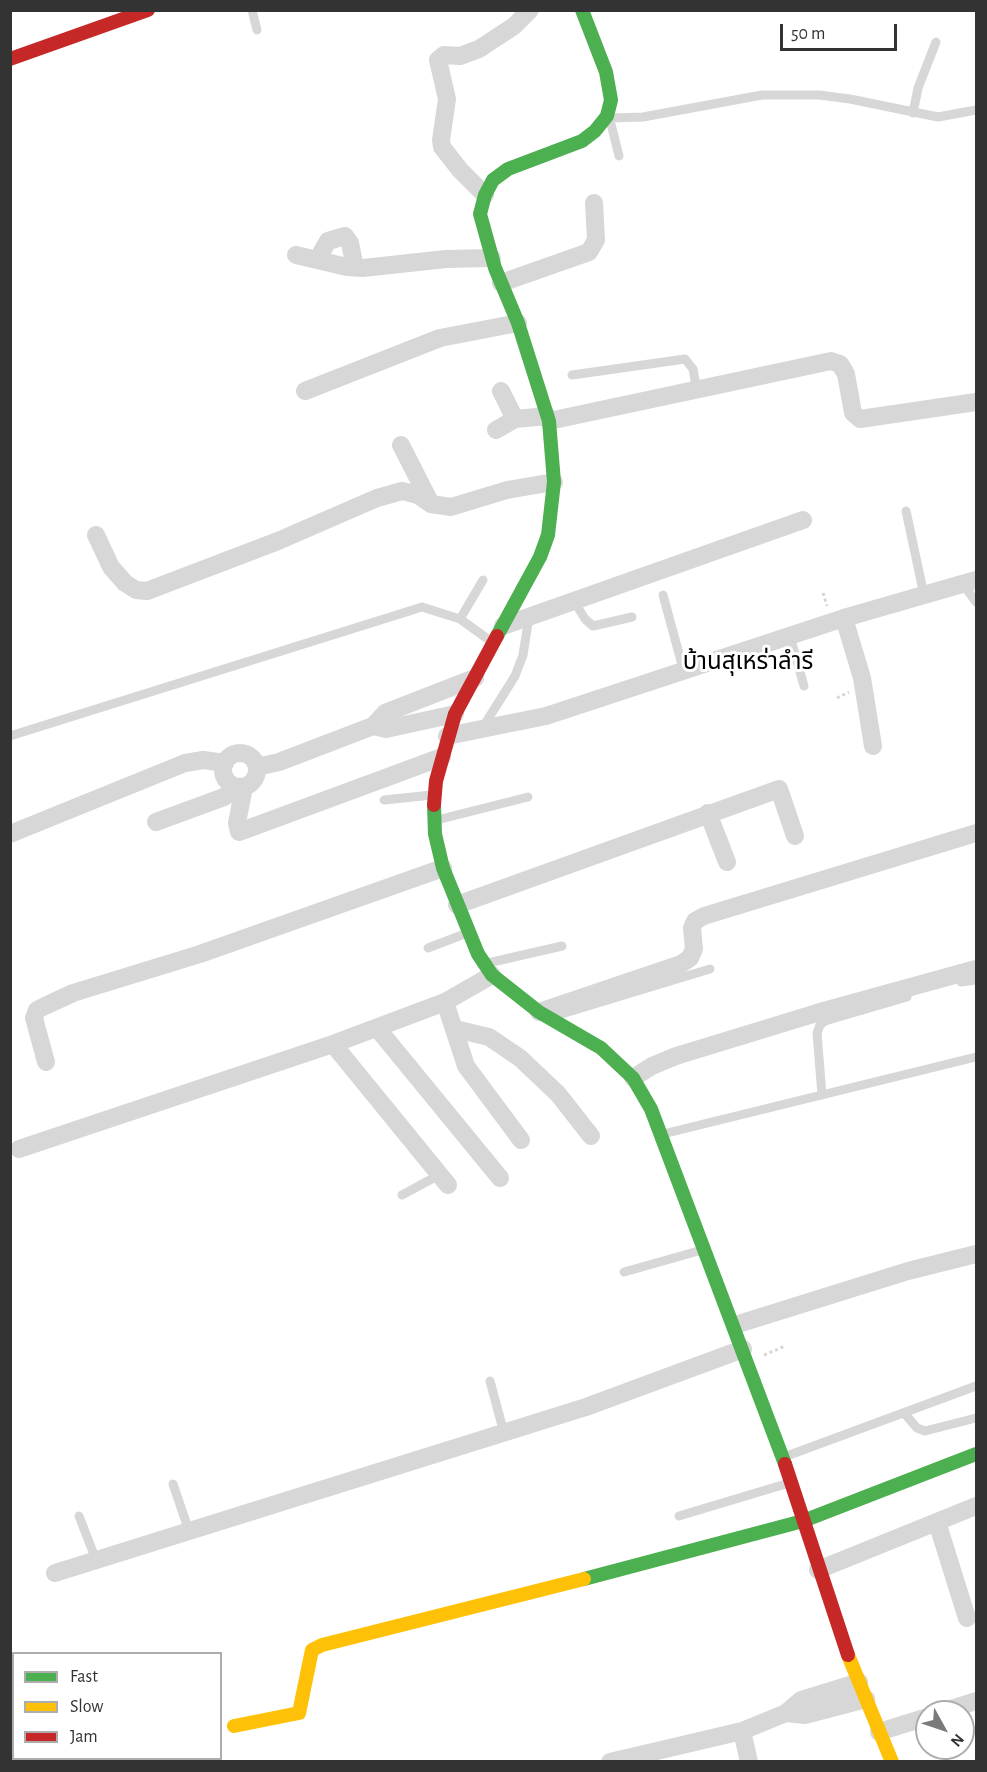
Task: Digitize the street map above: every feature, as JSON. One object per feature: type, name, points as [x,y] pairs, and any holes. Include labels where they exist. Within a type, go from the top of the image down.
[{"type":"street","points":[[10,59],[148,10]]},
{"type":"street","points":[[485,195],[460,170],[442,147],[447,99],[438,60],[444,55],[460,56],[479,49],[514,26],[530,10]]},
{"type":"street","points":[[582,10],[606,72],[611,100],[606,120],[582,141],[508,170],[493,180],[485,195],[480,214],[496,270],[518,323],[548,419],[554,482],[548,535],[540,557],[455,714],[447,736],[435,795],[435,820],[443,868],[468,932],[488,969],[544,1015],[601,1048],[633,1078],[651,1109],[735,1325],[783,1457],[818,1570],[859,1682],[892,1761]]},
{"type":"street","points":[[419,273],[496,270],[589,252],[596,240],[594,203]]},
{"type":"street","points":[[317,260],[328,242],[345,236],[351,243],[355,267]]},
{"type":"street","points":[[296,255],[355,267],[446,259],[496,270]]},
{"type":"street","points":[[305,391],[440,338],[518,323]]},
{"type":"street","points":[[496,430],[515,418],[548,419],[698,391],[831,361],[840,364],[846,374],[853,413],[860,419],[976,402]]},
{"type":"street","points":[[501,391],[515,418]]},
{"type":"street","points":[[401,445],[431,504]]},
{"type":"street","points":[[96,535],[111,567],[125,583],[136,590],[147,591],[278,541],[377,498],[402,491],[418,495],[431,504],[442,507],[462,505],[507,490],[554,482]]},
{"type":"street","points":[[503,626],[803,520]]},
{"type":"street","points":[[447,736],[481,731],[546,716],[844,618],[970,582]]},
{"type":"street","points":[[844,618],[862,678],[873,746]]},
{"type":"street","points":[[257,767],[279,762],[373,726],[384,713],[475,678]]},
{"type":"street","points":[[373,726],[386,729],[455,714]]},
{"type":"street","points":[[156,822],[224,798],[254,779],[257,767],[251,758],[242,753],[232,756],[225,763],[224,776],[231,785],[241,787]]},
{"type":"street","points":[[241,787],[237,823],[239,832],[442,757]]},
{"type":"street","points":[[10,834],[185,763],[203,760],[225,763]]},
{"type":"street","points":[[457,905],[779,789],[795,836]]},
{"type":"street","points":[[708,813],[727,862]]},
{"type":"street","points":[[544,1015],[690,958],[694,949],[692,928],[695,921],[704,916],[976,833]]},
{"type":"street","points":[[46,1062],[34,1018],[37,1010],[45,1006],[73,993],[200,954],[443,868]]},
{"type":"street","points":[[19,1149],[333,1044],[445,1002],[488,969]]},
{"type":"street","points":[[633,1078],[652,1065],[676,1056],[820,1012],[976,969]]},
{"type":"street","points":[[445,1002],[466,1065],[521,1140]]},
{"type":"street","points":[[377,1028],[500,1179]]},
{"type":"street","points":[[455,1029],[489,1037],[520,1058],[558,1094],[591,1136]]},
{"type":"street","points":[[333,1044],[443,1180]]},
{"type":"street","points":[[735,1325],[908,1271],[976,1254]]},
{"type":"street","points":[[55,1573],[586,1407],[743,1349]]},
{"type":"street","points":[[234,1726],[299,1713],[312,1650],[322,1645],[803,1521],[976,1454]]},
{"type":"street","points":[[818,1570],[976,1506]]},
{"type":"street","points":[[937,1522],[967,1617]]},
{"type":"street","points":[[610,1761],[661,1755],[742,1731],[786,1713],[801,1700],[859,1682]]},
{"type":"street","points":[[786,1713],[805,1715],[866,1699]]},
{"type":"street","points":[[879,1732],[915,1721]]},
{"type":"street","points":[[742,1731],[749,1761]]},
{"type":"lane","points":[[252,10],[257,30]]},
{"type":"lane","points":[[913,113],[918,88],[936,42]]},
{"type":"lane","points":[[619,156],[606,120],[643,117],[762,95],[840,98],[938,117],[976,110]]},
{"type":"lane","points":[[572,375],[685,359],[693,369],[698,391]]},
{"type":"lane","points":[[906,511],[924,595]]},
{"type":"lane","points":[[460,619],[483,580]]},
{"type":"lane","points":[[970,582],[976,602]]},
{"type":"lane","points":[[663,595],[684,672]]},
{"type":"lane","points":[[574,601],[585,619],[593,626],[632,617]]},
{"type":"lane","points":[[10,736],[422,607],[460,619],[494,644]]},
{"type":"lane","points":[[481,731],[515,676],[523,655],[528,617]]},
{"type":"lane","points":[[790,636],[804,686]]},
{"type":"lane","points":[[384,800],[435,795]]},
{"type":"lane","points":[[435,820],[528,797]]},
{"type":"lane","points":[[428,948],[468,932]]},
{"type":"lane","points":[[488,969],[562,946]]},
{"type":"lane","points":[[544,1015],[710,969]]},
{"type":"lane","points":[[822,1095],[817,1033],[825,1021],[964,981],[976,980]]},
{"type":"lane","points":[[661,1135],[976,1057]]},
{"type":"lane","points":[[402,1195],[443,1180]]},
{"type":"lane","points":[[624,1272],[705,1249]]},
{"type":"lane","points":[[490,1381],[504,1433]]},
{"type":"lane","points":[[783,1457],[976,1386]]},
{"type":"lane","points":[[904,1413],[917,1428],[925,1431],[976,1418]]},
{"type":"lane","points":[[679,1516],[791,1482]]},
{"type":"lane","points":[[173,1484],[189,1531]]},
{"type":"lane","points":[[80,1516],[96,1560]]},
{"type":"traffic: fast","points":[[497,636],[540,557],[548,535],[554,482],[549,421],[518,323],[495,268],[480,214],[485,195],[493,180],[508,169],[582,141],[595,131],[607,116],[611,100],[606,72],[582,10]]},
{"type":"traffic: fast","points":[[434,805],[435,834],[443,868],[478,954],[492,975],[539,1012],[601,1048],[633,1078],[651,1109],[785,1464]]},
{"type":"traffic: fast","points":[[584,1579],[803,1521],[976,1454]]},
{"type":"traffic: slow","points":[[234,1726],[299,1713],[312,1650],[322,1645],[584,1579]]},
{"type":"traffic: slow","points":[[848,1655],[892,1762]]},
{"type":"traffic: jam","points":[[10,59],[148,10]]},
{"type":"traffic: jam","points":[[434,805],[436,781],[455,714],[497,636]]},
{"type":"traffic: jam","points":[[785,1464],[848,1655]]},
{"type":"district","name":"บ้านสุเหร่าลำรี","points":[[748,662]]}]
